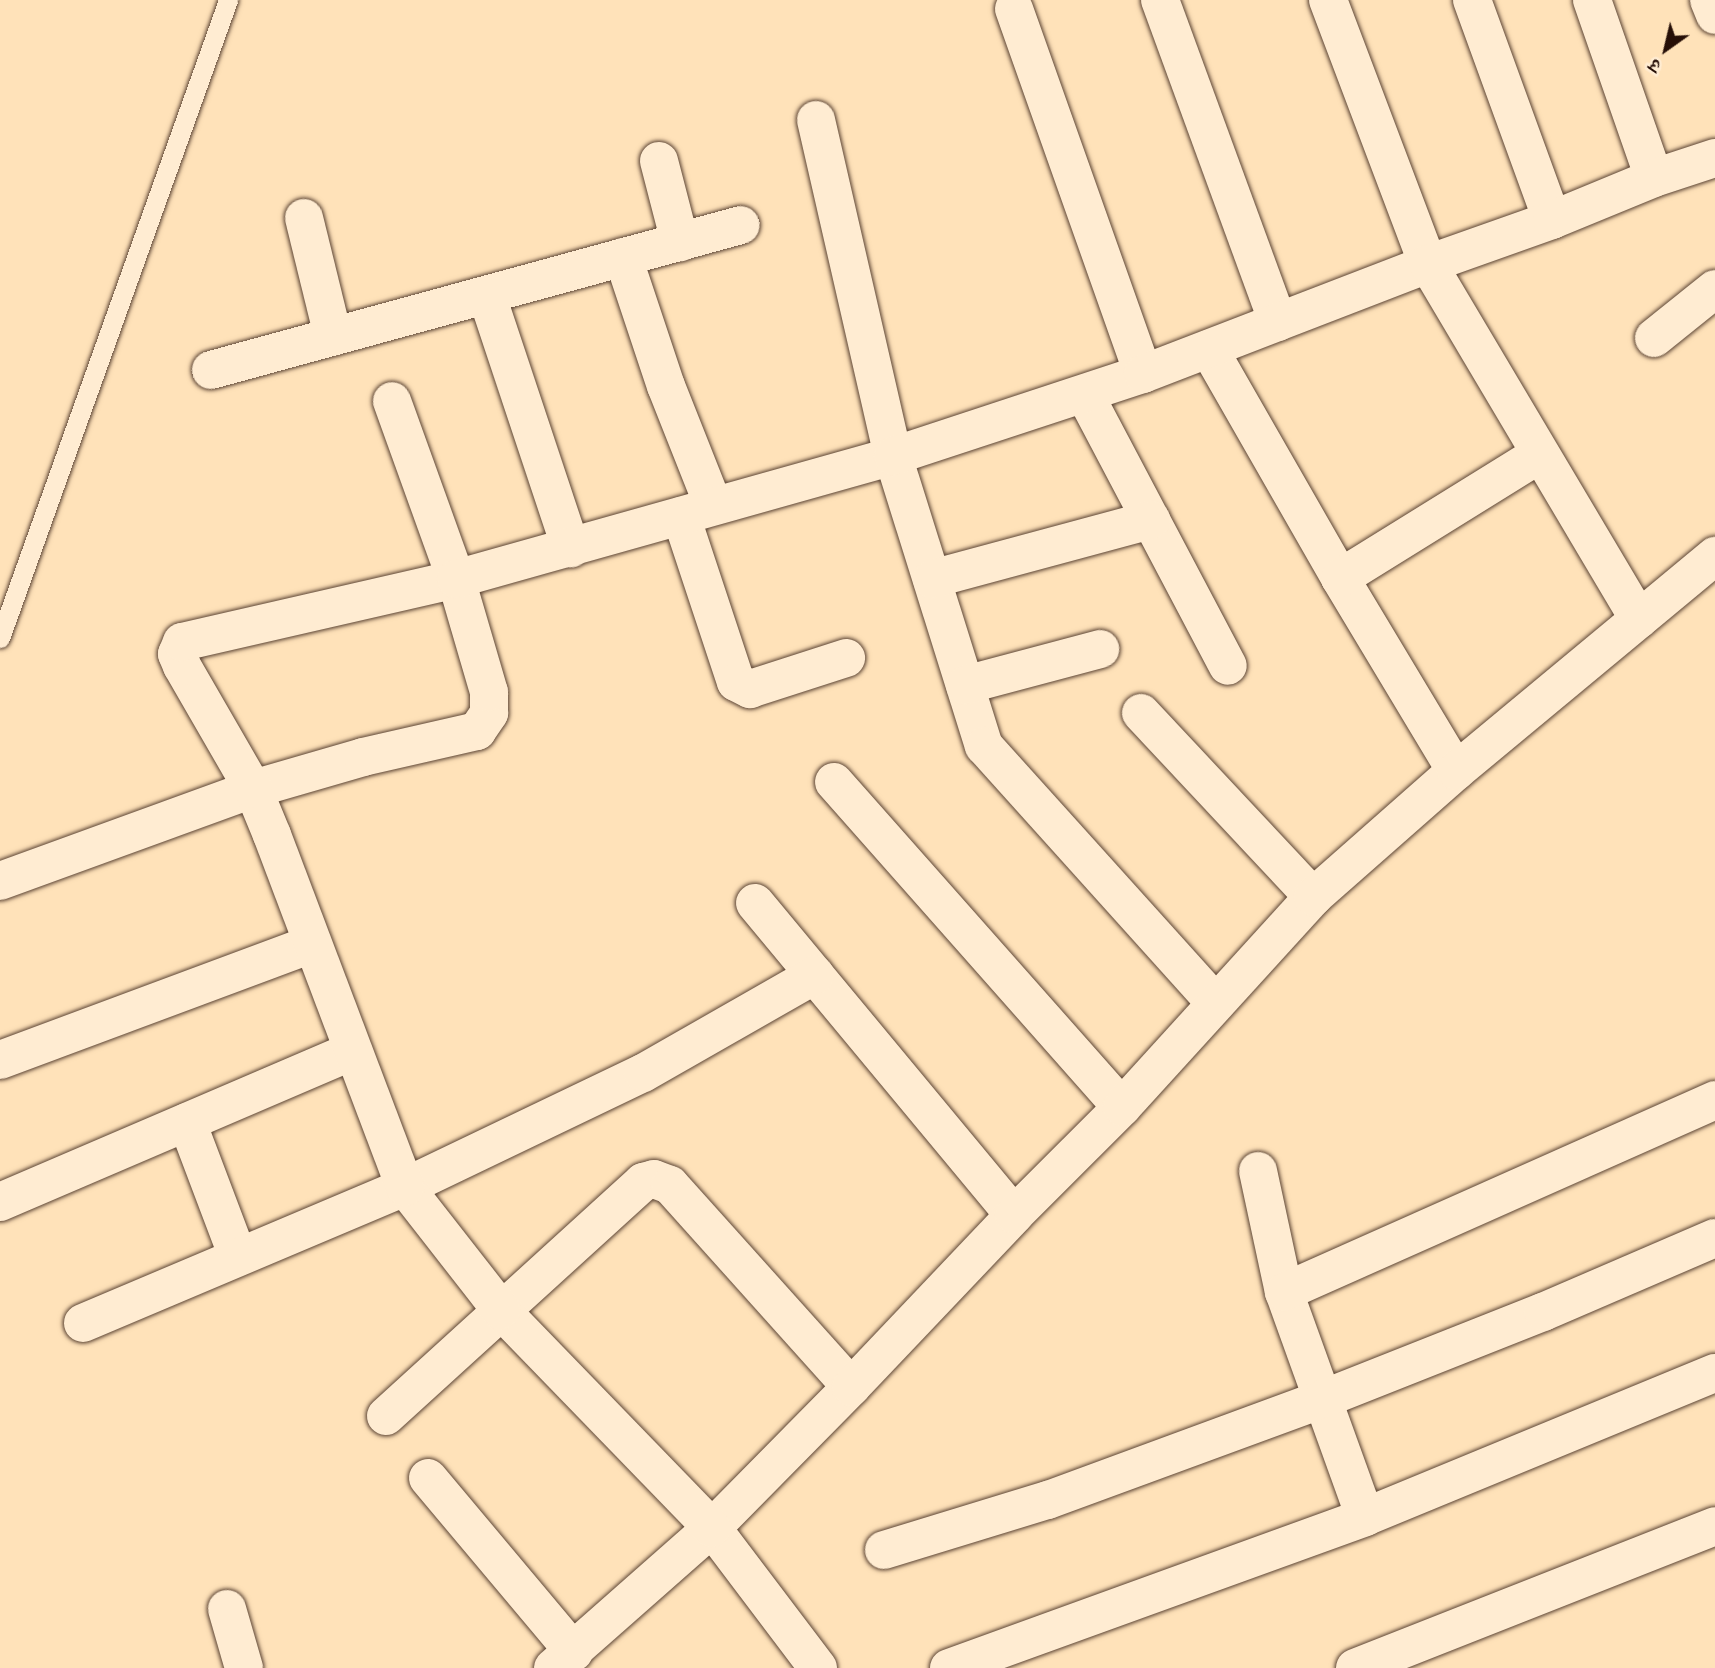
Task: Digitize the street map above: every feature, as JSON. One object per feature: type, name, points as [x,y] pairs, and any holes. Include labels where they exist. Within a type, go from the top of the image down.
[{"type":"street","points":[[1160,0],[1278,322]]},
{"type":"street","points":[[1328,0],[1428,264],[1639,620]]},
{"type":"street","points":[[1472,0],[1552,220]]},
{"type":"street","points":[[1592,0],[1654,178]]},
{"type":"street","points":[[1709,0],[1715,15]]},
{"type":"street","points":[[1014,9],[1143,374]]},
{"type":"street","points":[[816,120],[894,456],[974,721],[984,746],[1215,1003]]},
{"type":"street","points":[[818,1668],[712,1528],[501,1310],[405,1187],[253,789],[182,666],[177,654],[182,642],[456,579],[894,456],[1143,374],[1428,264],[1552,220],[1654,178],[1715,158]]},
{"type":"street","points":[[659,161],[680,242]]},
{"type":"street","points":[[303,218],[333,337]]},
{"type":"street","points":[[211,370],[741,225]]},
{"type":"street","points":[[623,257],[666,386],[736,682],[750,689],[846,657]]},
{"type":"street","points":[[1654,338],[1715,289]]},
{"type":"street","points":[[487,296],[571,548]]},
{"type":"street","points":[[1209,349],[1340,578],[1456,771]]},
{"type":"street","points":[[1085,395],[1228,666]]},
{"type":"street","points":[[0,881],[253,789],[363,757],[477,731],[489,713],[489,692],[456,579],[392,401]]},
{"type":"street","points":[[1340,578],[1540,454]]},
{"type":"street","points":[[932,579],[1151,520]]},
{"type":"street","points":[[428,1478],[563,1660],[712,1528],[852,1387],[1014,1215],[1122,1107],[1313,897],[1456,771],[1715,556]]},
{"type":"street","points":[[965,685],[1100,649]]},
{"type":"street","points":[[1141,713],[1313,897]]},
{"type":"street","points":[[834,782],[1122,1107]]},
{"type":"street","points":[[755,903],[1014,1215]]},
{"type":"street","points":[[0,1060],[312,944]]},
{"type":"street","points":[[83,1323],[405,1187],[643,1073],[815,975]]},
{"type":"street","points":[[0,1202],[353,1051]]},
{"type":"street","points":[[1284,1292],[1715,1100]]},
{"type":"street","points":[[187,1122],[238,1257]]},
{"type":"street","points":[[1258,1171],[1284,1292],[1365,1517]]},
{"type":"street","points":[[386,1416],[643,1182],[654,1179],[670,1185],[852,1387]]},
{"type":"street","points":[[884,1550],[1048,1500],[1322,1399],[1543,1312],[1715,1238]]},
{"type":"street","points":[[949,1668],[1365,1517],[1715,1373]]},
{"type":"street","points":[[1355,1668],[1715,1526]]},
{"type":"street","points":[[227,1609],[244,1668]]},
{"type":"lane","points":[[0,638],[228,0]]}]
